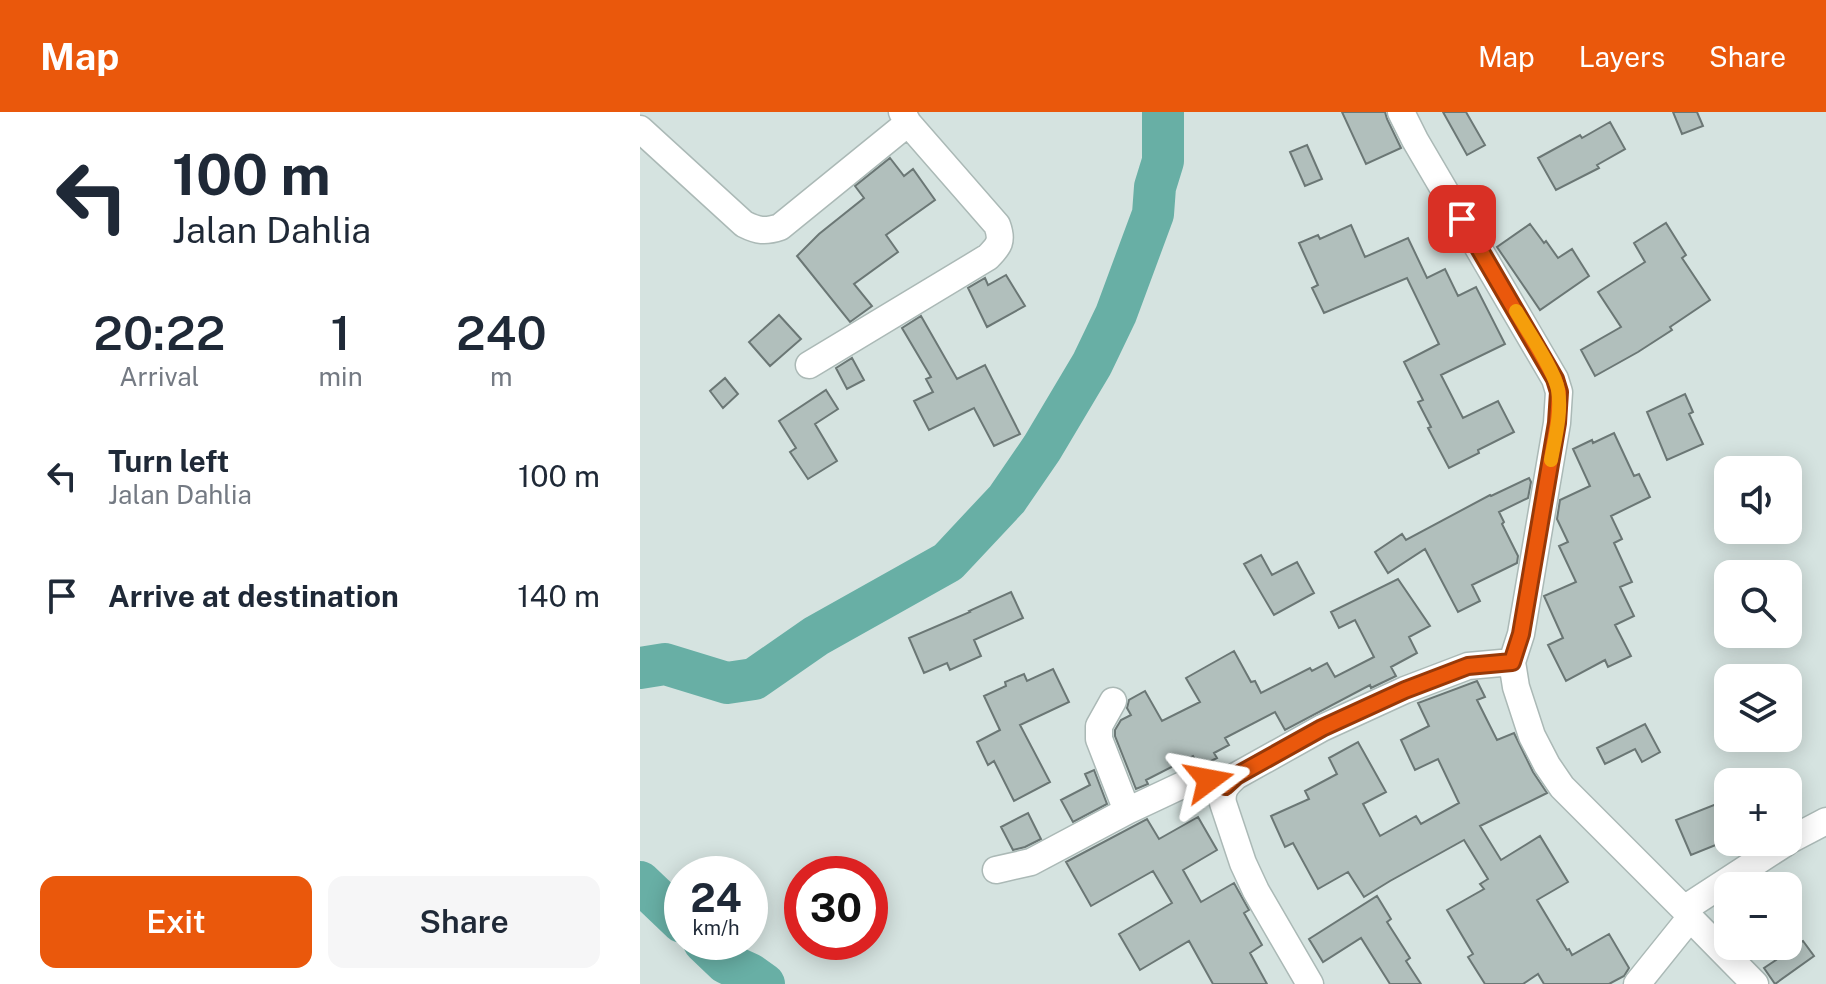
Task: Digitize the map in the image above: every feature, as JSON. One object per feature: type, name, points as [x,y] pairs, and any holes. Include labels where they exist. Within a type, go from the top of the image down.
[{"type":"street","points":[[1401,112],[1555,379],[1559,392],[1557,423],[1521,634],[1512,662],[1516,687],[1532,736],[1562,787],[1755,984]]},
{"type":"street","points":[[640,129],[744,224],[767,232],[780,227],[905,117],[997,225],[1001,235],[998,247],[988,257],[809,365]]},
{"type":"street","points":[[1310,984],[1243,863],[1223,803],[1225,786],[1236,776],[1322,728],[1405,690],[1468,666],[1512,662]]},
{"type":"street","points":[[1113,701],[1099,726],[1099,739],[1127,811]]},
{"type":"street","points":[[996,870],[1031,862],[1127,811],[1199,778],[1225,786]]},
{"type":"street","points":[[1802,834],[1826,821]]},
{"type":"street","points":[[1637,984],[1687,914],[1768,856]]},
{"type":"building","points":[[1342,112],[1385,112],[1401,148],[1366,164]]},
{"type":"building","points":[[1443,112],[1466,112],[1485,145],[1467,155]]},
{"type":"building","points":[[1673,112],[1697,112],[1703,126],[1682,134]]},
{"type":"building","points":[[1610,122],[1625,149],[1597,165],[1599,168],[1556,190],[1538,158]]},
{"type":"building","points":[[1307,145],[1322,179],[1305,186],[1290,152]]},
{"type":"building","points":[[890,158],[904,176],[913,169],[935,200],[886,235],[898,252],[854,284],[872,306],[850,322],[797,256],[864,198],[855,186]]},
{"type":"building","points":[[1666,223],[1686,255],[1682,258],[1710,300],[1670,327],[1672,330],[1595,376],[1581,350],[1621,327],[1598,292],[1645,262],[1634,243]]},
{"type":"building","points":[[1530,224],[1558,258],[1572,249],[1589,276],[1540,310],[1497,247]]},
{"type":"building","points":[[1351,225],[1365,257],[1408,238],[1427,278],[1445,269],[1458,296],[1476,287],[1505,344],[1441,375],[1463,418],[1498,401],[1514,432],[1449,468],[1428,428],[1431,427],[1418,402],[1423,400],[1404,362],[1439,344],[1407,278],[1324,313],[1312,288],[1318,285],[1299,243],[1318,235],[1320,239]]},
{"type":"building","points":[[1006,275],[1025,306],[987,327],[968,288],[985,278],[988,285]]},
{"type":"building","points":[[779,315],[801,339],[770,366],[749,342]]},
{"type":"building","points":[[921,316],[957,379],[985,365],[1020,434],[994,446],[974,408],[929,430],[914,401],[933,392],[926,379],[931,377],[902,328]]},
{"type":"building","points":[[852,358],[864,380],[847,389],[836,368]]},
{"type":"building","points":[[725,378],[738,394],[723,408],[710,391]]},
{"type":"building","points":[[826,390],[838,409],[815,424],[837,461],[808,479],[790,452],[796,448],[779,421]]},
{"type":"building","points":[[1685,394],[1693,412],[1689,414],[1703,444],[1667,460],[1647,412]]},
{"type":"building","points":[[1614,433],[1634,476],[1639,474],[1650,497],[1611,516],[1622,539],[1614,543],[1632,582],[1620,587],[1634,616],[1615,625],[1631,656],[1608,667],[1605,660],[1566,681],[1548,645],[1563,638],[1544,596],[1576,582],[1559,546],[1568,542],[1557,519],[1560,500],[1590,486],[1573,449]]},
{"type":"building","points":[[1529,478],[1528,498],[1499,512],[1518,556],[1517,563],[1472,585],[1480,601],[1458,612],[1425,549],[1388,573],[1375,552],[1402,534],[1406,540]]},
{"type":"building","points":[[1261,555],[1272,575],[1297,562],[1314,593],[1274,615],[1244,564]]},
{"type":"building","points":[[1398,579],[1430,626],[1409,637],[1417,653],[1391,667],[1396,676],[1371,688],[1370,685],[1285,730],[1275,712],[1225,738],[1229,745],[1214,753],[1217,758],[1207,763],[1197,763],[1193,756],[1146,780],[1148,784],[1136,789],[1115,736],[1121,720],[1131,715],[1127,708],[1129,700],[1145,691],[1162,721],[1200,702],[1186,678],[1234,651],[1251,682],[1255,681],[1261,693],[1310,668],[1312,671],[1327,663],[1335,677],[1374,657],[1355,620],[1339,628],[1331,612]]},
{"type":"building","points":[[1011,592],[1023,618],[974,640],[981,656],[950,670],[947,663],[924,673],[909,638]]},
{"type":"building","points":[[1053,669],[1069,702],[1020,725],[1050,782],[1014,801],[994,761],[988,765],[977,742],[1000,730],[984,696],[1024,674],[1027,681]]},
{"type":"building","points":[[1477,681],[1485,697],[1477,700],[1497,740],[1514,733],[1547,793],[1480,826],[1501,860],[1540,836],[1568,882],[1537,900],[1572,955],[1609,934],[1629,968],[1624,976],[1609,984],[1544,984],[1538,974],[1523,984],[1485,984],[1468,957],[1473,954],[1447,910],[1484,889],[1480,884],[1488,879],[1464,840],[1364,897],[1348,872],[1318,889],[1293,843],[1285,847],[1271,816],[1309,799],[1305,791],[1337,774],[1329,758],[1358,742],[1386,792],[1363,804],[1380,836],[1416,816],[1421,824],[1459,803],[1438,759],[1415,770],[1401,740],[1429,726],[1418,703]]},
{"type":"building","points":[[1645,724],[1660,752],[1642,762],[1635,749],[1605,764],[1597,748]]},
{"type":"building","points":[[1094,770],[1107,804],[1073,822],[1061,800],[1090,785],[1085,774]]},
{"type":"building","points":[[1714,805],[1714,846],[1691,855],[1676,820]]},
{"type":"building","points":[[1028,813],[1041,839],[1013,850],[1001,827]]},
{"type":"building","points":[[1198,817],[1217,850],[1183,870],[1201,902],[1234,883],[1249,910],[1244,913],[1262,945],[1250,953],[1267,984],[1213,984],[1189,941],[1140,970],[1119,934],[1172,903],[1153,871],[1091,906],[1066,862],[1147,819],[1159,839]]},
{"type":"building","points":[[1377,896],[1391,919],[1387,922],[1410,958],[1406,961],[1421,984],[1390,984],[1361,938],[1323,962],[1309,939]]},
{"type":"building","points":[[1803,941],[1814,956],[1775,984],[1764,968],[1776,960],[1802,960]]},
{"type":"waterway","points":[[640,668],[665,664],[727,683],[754,679],[816,636],[948,562],[1007,499],[1042,448],[1092,364],[1116,314],[1153,214],[1155,187],[1163,161],[1163,112]]},
{"type":"waterway","points":[[640,882],[664,905]]},
{"type":"waterway","points":[[723,960],[764,984]]},
{"type":"slow traffic","points":[[1516,311],[1555,379],[1559,392],[1551,460]]},
{"type":"route","points":[[1209,780],[1225,786],[1236,776],[1322,728],[1405,690],[1468,666],[1512,662],[1521,634],[1557,423],[1559,392],[1555,379],[1462,219]]}]
